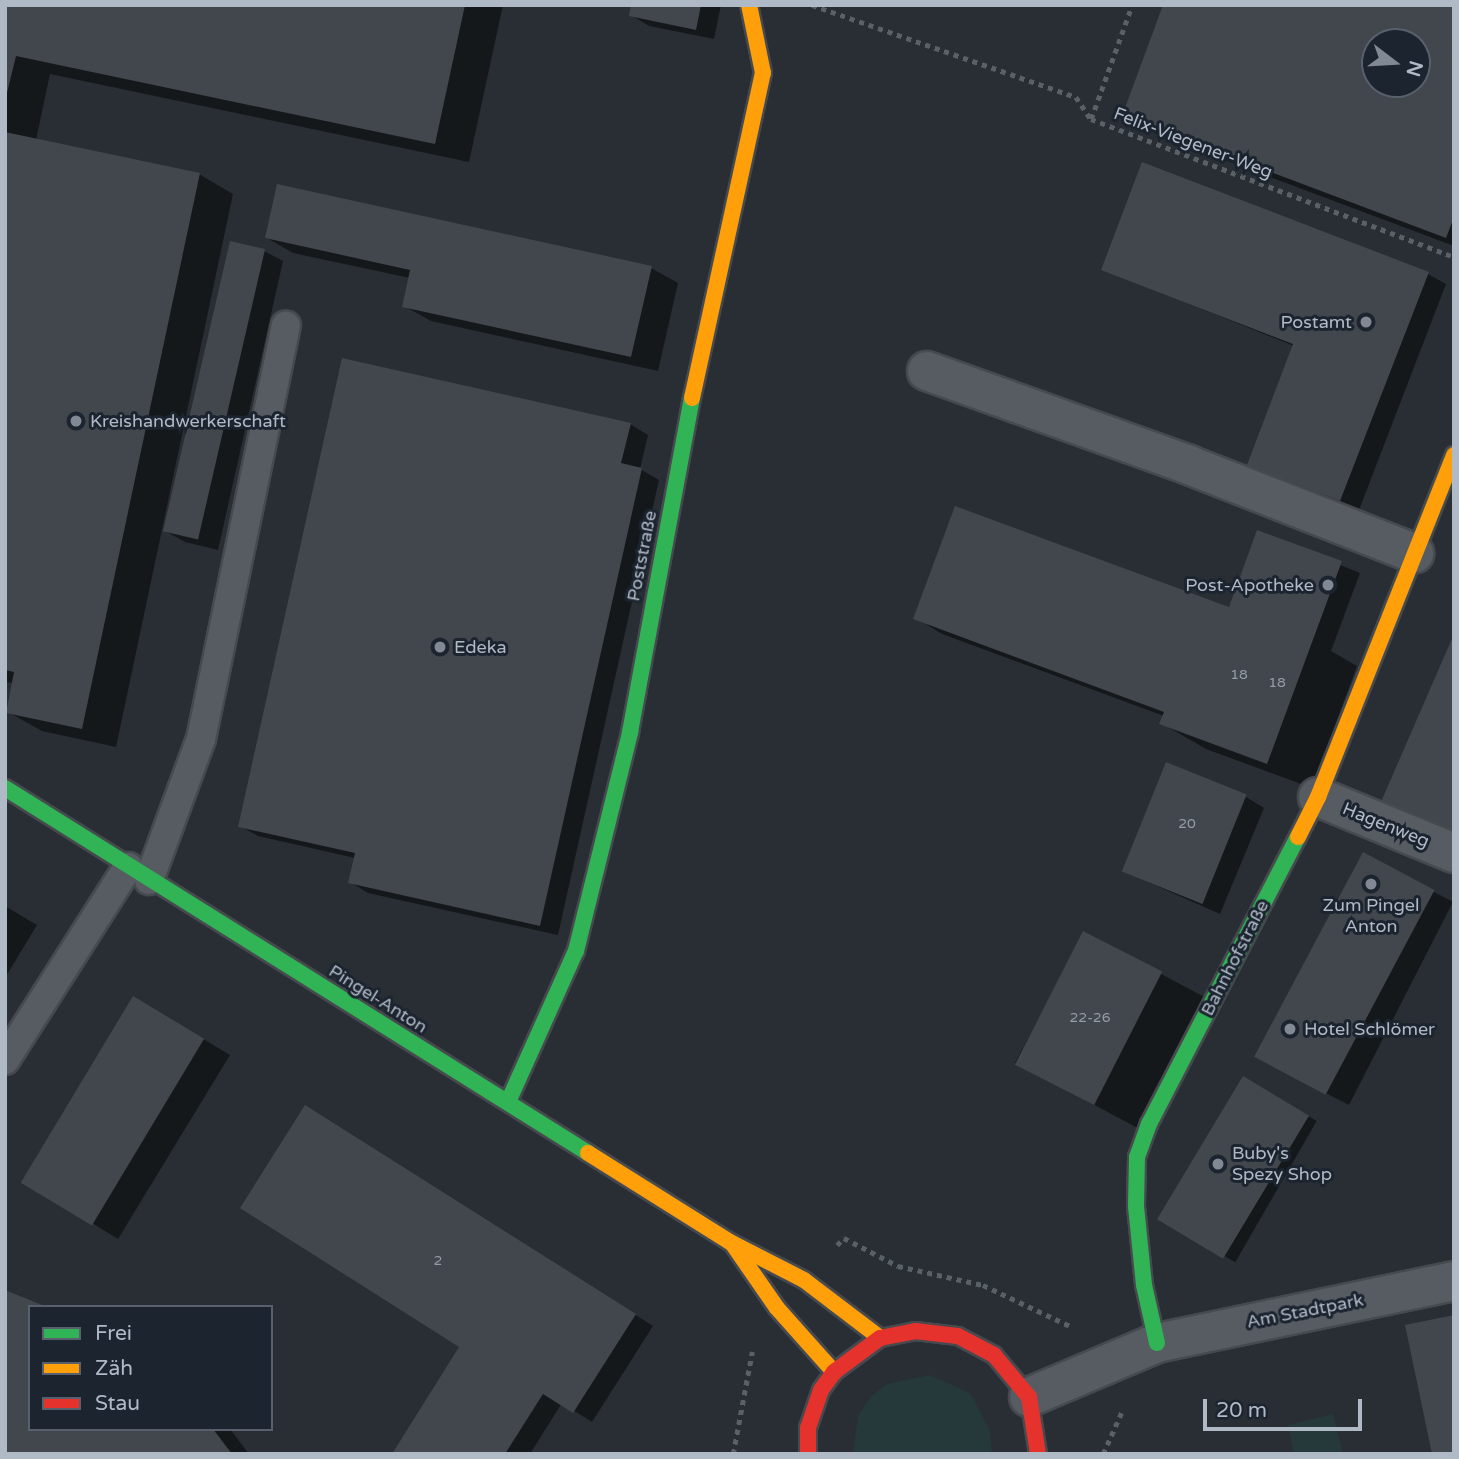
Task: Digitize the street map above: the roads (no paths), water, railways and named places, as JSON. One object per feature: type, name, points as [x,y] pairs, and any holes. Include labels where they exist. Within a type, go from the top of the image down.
[{"type":"street","name":"Poststraße","points":[[508,1102],[576,951],[629,732],[701,348],[762,73],[749,5]]},
{"type":"street","points":[[927,371],[1189,466],[1414,553]]},
{"type":"street","name":"Bahnhofstraße","points":[[1157,1343],[1144,1285],[1136,1206],[1137,1157],[1149,1124],[1318,797],[1454,455]]},
{"type":"street","name":"Pingel-Anton","points":[[5,788],[730,1242],[804,1280],[880,1339]]},
{"type":"street","name":"Hagenweg","points":[[1318,797],[1454,853]]},
{"type":"street","name":"Pingel-Anton","points":[[730,1242],[777,1308],[834,1373]]},
{"type":"street","name":"Am Stadtpark","points":[[1157,1343],[1454,1281]]},
{"type":"street","points":[[808,1454],[808,1428],[821,1390],[834,1373],[880,1339],[915,1331],[958,1336],[994,1355],[1029,1397],[1038,1454]]},
{"type":"street","points":[[1029,1397],[1157,1343]]},
{"type":"lane","points":[[5,1060],[139,873],[201,739],[286,326]]},
{"type":"place","name":"Postamt","points":[[1366,322]]},
{"type":"place","name":"Kreishandwerkerschaft","points":[[76,421]]},
{"type":"place","name":"Post-Apotheke","points":[[1328,585]]},
{"type":"place","name":"Edeka","points":[[440,647]]},
{"type":"place","name":"Zum Pingel Anton","points":[[1371,884]]},
{"type":"place","name":"Hotel Schlömer","points":[[1290,1029]]},
{"type":"place","name":"Buby's Spezy Shop","points":[[1218,1164]]}]
